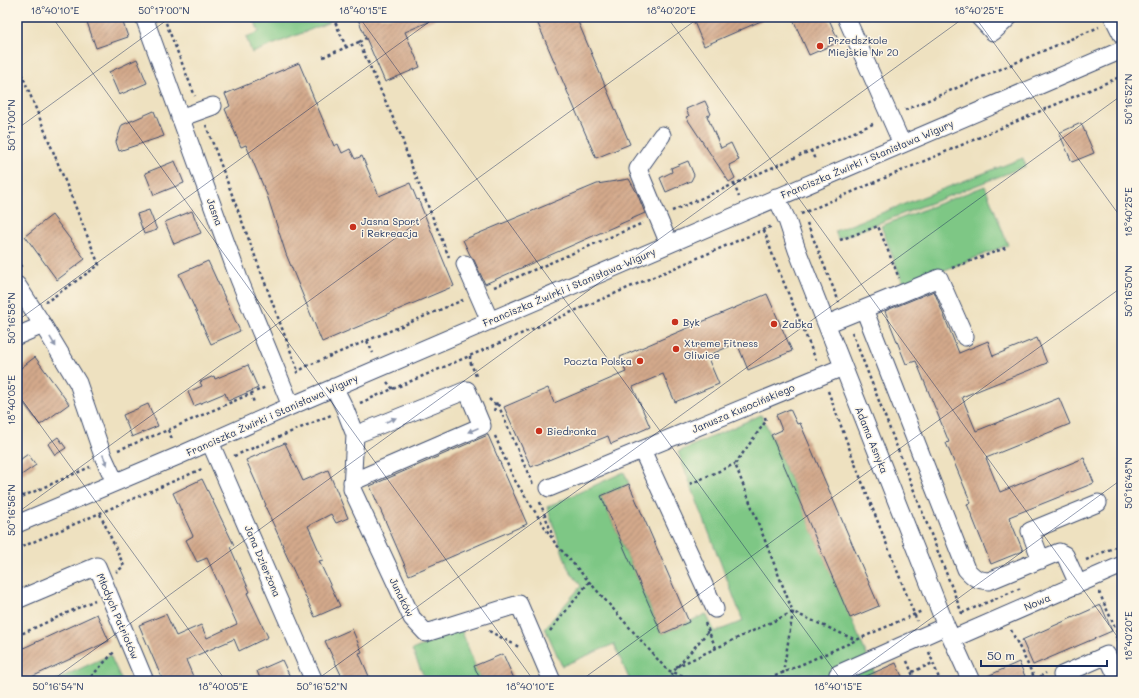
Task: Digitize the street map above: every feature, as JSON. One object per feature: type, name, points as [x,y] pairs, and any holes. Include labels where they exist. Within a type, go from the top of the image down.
[{"type":"street","name":"Jasna","points":[[144,17],[239,279],[291,406]]},
{"type":"street","points":[[846,17],[902,144]]},
{"type":"street","points":[[979,17],[993,32],[1009,17]]},
{"type":"street","name":"Franciszka Żwirki i Stanisława Wigury","points":[[17,524],[776,197],[1122,50]]},
{"type":"street","points":[[180,118],[207,108]]},
{"type":"street","points":[[662,135],[638,170],[669,244]]},
{"type":"street","name":"Adama Asnyka","points":[[776,197],[787,220],[797,250],[937,604],[971,681]]},
{"type":"street","points":[[458,263],[478,294],[490,321]]},
{"type":"street","points":[[827,324],[939,278],[965,337]]},
{"type":"street","points":[[17,285],[78,384],[99,460],[115,482]]},
{"type":"street","points":[[864,309],[966,569],[973,577],[989,581],[1060,552],[1065,555],[1078,584]]},
{"type":"street","points":[[17,336],[43,325]]},
{"type":"street","name":"Janusza Kusocińskiego","points":[[543,491],[843,367]]},
{"type":"street","name":"Junaków","points":[[334,387],[345,409],[355,435],[352,490],[412,618],[426,632],[519,604],[552,681]]},
{"type":"street","points":[[352,482],[486,424],[467,390],[355,435]]},
{"type":"street","name":"Jana Dzierżona","points":[[210,442],[314,681]]},
{"type":"street","points":[[642,450],[715,609]]},
{"type":"street","points":[[1042,560],[1030,531],[1098,503]]},
{"type":"street","name":"Nowa","points":[[838,674],[900,646],[949,632],[971,630],[1122,565]]},
{"type":"street","name":"Młodych Patriotów","points":[[17,600],[97,566],[145,681]]},
{"type":"street","points":[[1065,681],[1062,675],[1107,655],[1118,681]]},
{"type":"path","points":[[164,17],[207,108],[298,371]]},
{"type":"path","points":[[333,17],[346,47]]},
{"type":"path","points":[[294,375],[298,371],[367,341],[812,150],[1117,24]]},
{"type":"path","points":[[323,57],[366,38]]},
{"type":"path","points":[[359,42],[402,138],[407,155],[458,263]]},
{"type":"path","points":[[17,62],[99,264],[45,303],[32,310]]},
{"type":"path","points":[[17,549],[100,514],[187,474],[220,462],[393,389],[1122,76]]},
{"type":"path","points":[[812,150],[815,160]]},
{"type":"path","points":[[734,184],[740,200]]},
{"type":"path","points":[[831,196],[835,199]]},
{"type":"path","points":[[804,213],[964,617],[971,630]]},
{"type":"path","points":[[840,240],[878,226],[900,280]]},
{"type":"path","points":[[751,228],[755,234]]},
{"type":"path","points":[[764,230],[774,259],[823,375],[831,403],[914,615]]},
{"type":"path","points":[[367,341],[373,352]]},
{"type":"path","points":[[387,382],[393,389]]},
{"type":"path","points":[[17,497],[268,386]]},
{"type":"path","points":[[251,394],[254,403]]},
{"type":"path","points":[[690,484],[735,464],[766,421],[763,400]]},
{"type":"path","points":[[555,543],[543,491],[497,402],[486,424],[514,479],[555,543],[667,670],[698,681]]},
{"type":"path","points":[[168,430],[173,442]]},
{"type":"path","points":[[269,434],[273,439]]},
{"type":"path","points":[[735,464],[792,612],[783,681]]},
{"type":"path","points":[[17,489],[22,496]]},
{"type":"path","points":[[100,514],[124,566],[113,574]]},
{"type":"path","points":[[1085,560],[1122,544]]},
{"type":"path","points":[[550,631],[589,582]]},
{"type":"path","points":[[1097,588],[1118,634],[1107,655]]},
{"type":"path","points":[[17,636],[98,599]]},
{"type":"path","points":[[764,681],[937,604]]},
{"type":"path","points":[[669,681],[676,667],[706,634],[715,609]]},
{"type":"path","points":[[676,667],[792,612],[856,640]]},
{"type":"path","points":[[467,620],[522,649]]},
{"type":"path","points":[[1010,627],[1036,681]]},
{"type":"path","points":[[900,646],[915,681]]},
{"type":"path","points":[[87,681],[117,648]]},
{"type":"path","points":[[912,672],[934,663]]},
{"type":"green space","points":[[253,17],[328,17],[330,22],[252,53],[246,37],[259,32]]},
{"type":"green space","points":[[1023,158],[1026,166],[838,239],[835,231]]},
{"type":"green space","points":[[985,186],[1008,245],[904,286],[881,226]]},
{"type":"green space","points":[[761,415],[878,681],[630,681],[614,644],[562,666],[545,628],[581,586],[568,568],[547,507],[624,472],[629,484],[601,496],[662,634],[706,614],[715,632],[743,621],[678,452]]},
{"type":"green space","points":[[461,629],[481,681],[426,681],[412,650]]},
{"type":"green space","points":[[110,655],[122,681],[53,681]]},
{"type":"building","points":[[101,17],[121,17],[128,37],[96,48],[87,22]]},
{"type":"building","points":[[357,17],[440,17],[405,32],[420,67],[385,82]]},
{"type":"building","points":[[535,17],[576,17],[630,144],[596,158]]},
{"type":"building","points":[[692,17],[770,17],[704,46]]},
{"type":"building","points":[[792,17],[828,17],[839,42],[809,55]]},
{"type":"building","points":[[137,59],[147,83],[119,95],[109,72]]},
{"type":"building","name":"Jasna Sport i Rekreacja","points":[[299,63],[334,146],[338,144],[342,153],[350,149],[355,159],[362,156],[379,196],[410,183],[454,286],[322,342],[286,254],[267,195],[246,145],[241,147],[225,109],[230,106],[225,94]]},
{"type":"building","points":[[705,101],[711,114],[707,116],[721,148],[731,143],[739,160],[729,165],[735,178],[729,182],[686,117],[689,116],[686,109]]},
{"type":"building","points":[[154,111],[164,136],[119,151],[116,142],[122,125]]},
{"type":"building","points":[[1081,123],[1094,153],[1072,162],[1059,133]]},
{"type":"building","points":[[175,161],[184,183],[154,195],[145,173]]},
{"type":"building","points":[[688,161],[694,175],[691,181],[666,192],[660,178],[672,172],[671,168]]},
{"type":"building","points":[[629,179],[637,193],[645,213],[485,284],[463,240],[597,184]]},
{"type":"building","points":[[149,210],[157,230],[144,234],[137,214]]},
{"type":"building","points":[[192,211],[201,233],[174,244],[165,222]]},
{"type":"building","points":[[52,215],[85,259],[57,280],[25,236]]},
{"type":"building","points":[[208,261],[240,331],[211,344],[179,274]]},
{"type":"building","points":[[934,291],[959,353],[988,341],[993,356],[1037,338],[1047,363],[962,397],[976,431],[1059,398],[1070,424],[986,458],[1000,492],[1084,458],[1094,483],[1009,517],[1023,551],[991,564],[967,504],[971,503],[946,443],[949,442],[916,361],[906,364],[885,311]]},
{"type":"building","points":[[767,294],[792,351],[748,370],[737,343],[707,356],[719,384],[675,402],[663,374],[633,387],[650,427],[611,444],[608,436],[531,467],[504,407],[548,388],[554,403],[626,372],[620,357]]},
{"type":"building","points":[[35,357],[69,404],[40,425],[17,394],[17,371]]},
{"type":"building","points":[[248,365],[258,388],[228,401],[225,393],[194,406],[188,392],[202,386],[200,382],[214,376],[215,379]]},
{"type":"building","points":[[148,404],[158,426],[132,437],[123,415]]},
{"type":"building","points":[[790,409],[797,424],[800,423],[879,606],[850,618],[771,435],[782,430],[776,415]]},
{"type":"building","points":[[488,435],[527,524],[409,575],[370,486]]},
{"type":"building","points":[[58,437],[66,448],[55,455],[48,444]]},
{"type":"building","points":[[285,443],[303,481],[328,470],[348,518],[336,523],[331,514],[308,526],[323,560],[319,561],[340,606],[315,617],[284,550],[246,460]]},
{"type":"building","points":[[28,454],[36,465],[17,478],[17,462]]},
{"type":"building","points":[[202,479],[234,545],[230,547],[250,592],[247,593],[268,637],[239,651],[234,639],[186,660],[195,681],[163,681],[139,625],[166,614],[176,636],[201,625],[207,638],[237,624],[207,558],[197,562],[186,540],[193,536],[173,493]]},
{"type":"building","points":[[629,484],[689,622],[662,634],[601,496]]},
{"type":"building","points":[[1101,605],[1112,631],[1033,665],[1022,640]]},
{"type":"building","points":[[97,614],[109,641],[23,681],[17,681],[17,651]]},
{"type":"building","points":[[352,629],[362,652],[359,653],[371,681],[344,681],[325,641]]},
{"type":"building","points":[[503,654],[515,681],[481,681],[474,666]]},
{"type":"building","points":[[282,660],[292,681],[261,681],[257,671]]},
{"type":"building","points":[[1019,662],[1027,681],[981,681],[981,679]]},
{"type":"building","points":[[896,663],[904,681],[855,681]]},
{"type":"place","name":"Przedszkole Miejskie Nr 20","points":[[820,46]]},
{"type":"place","name":"Jasna Sport i Rekreacja","points":[[353,227]]},
{"type":"place","name":"Byk","points":[[675,322]]},
{"type":"place","name":"Żabka","points":[[774,324]]},
{"type":"place","name":"Xtreme Fitness Gliwice","points":[[676,349]]},
{"type":"place","name":"Poczta Polska","points":[[640,361]]},
{"type":"place","name":"Biedronka","points":[[539,431]]}]
